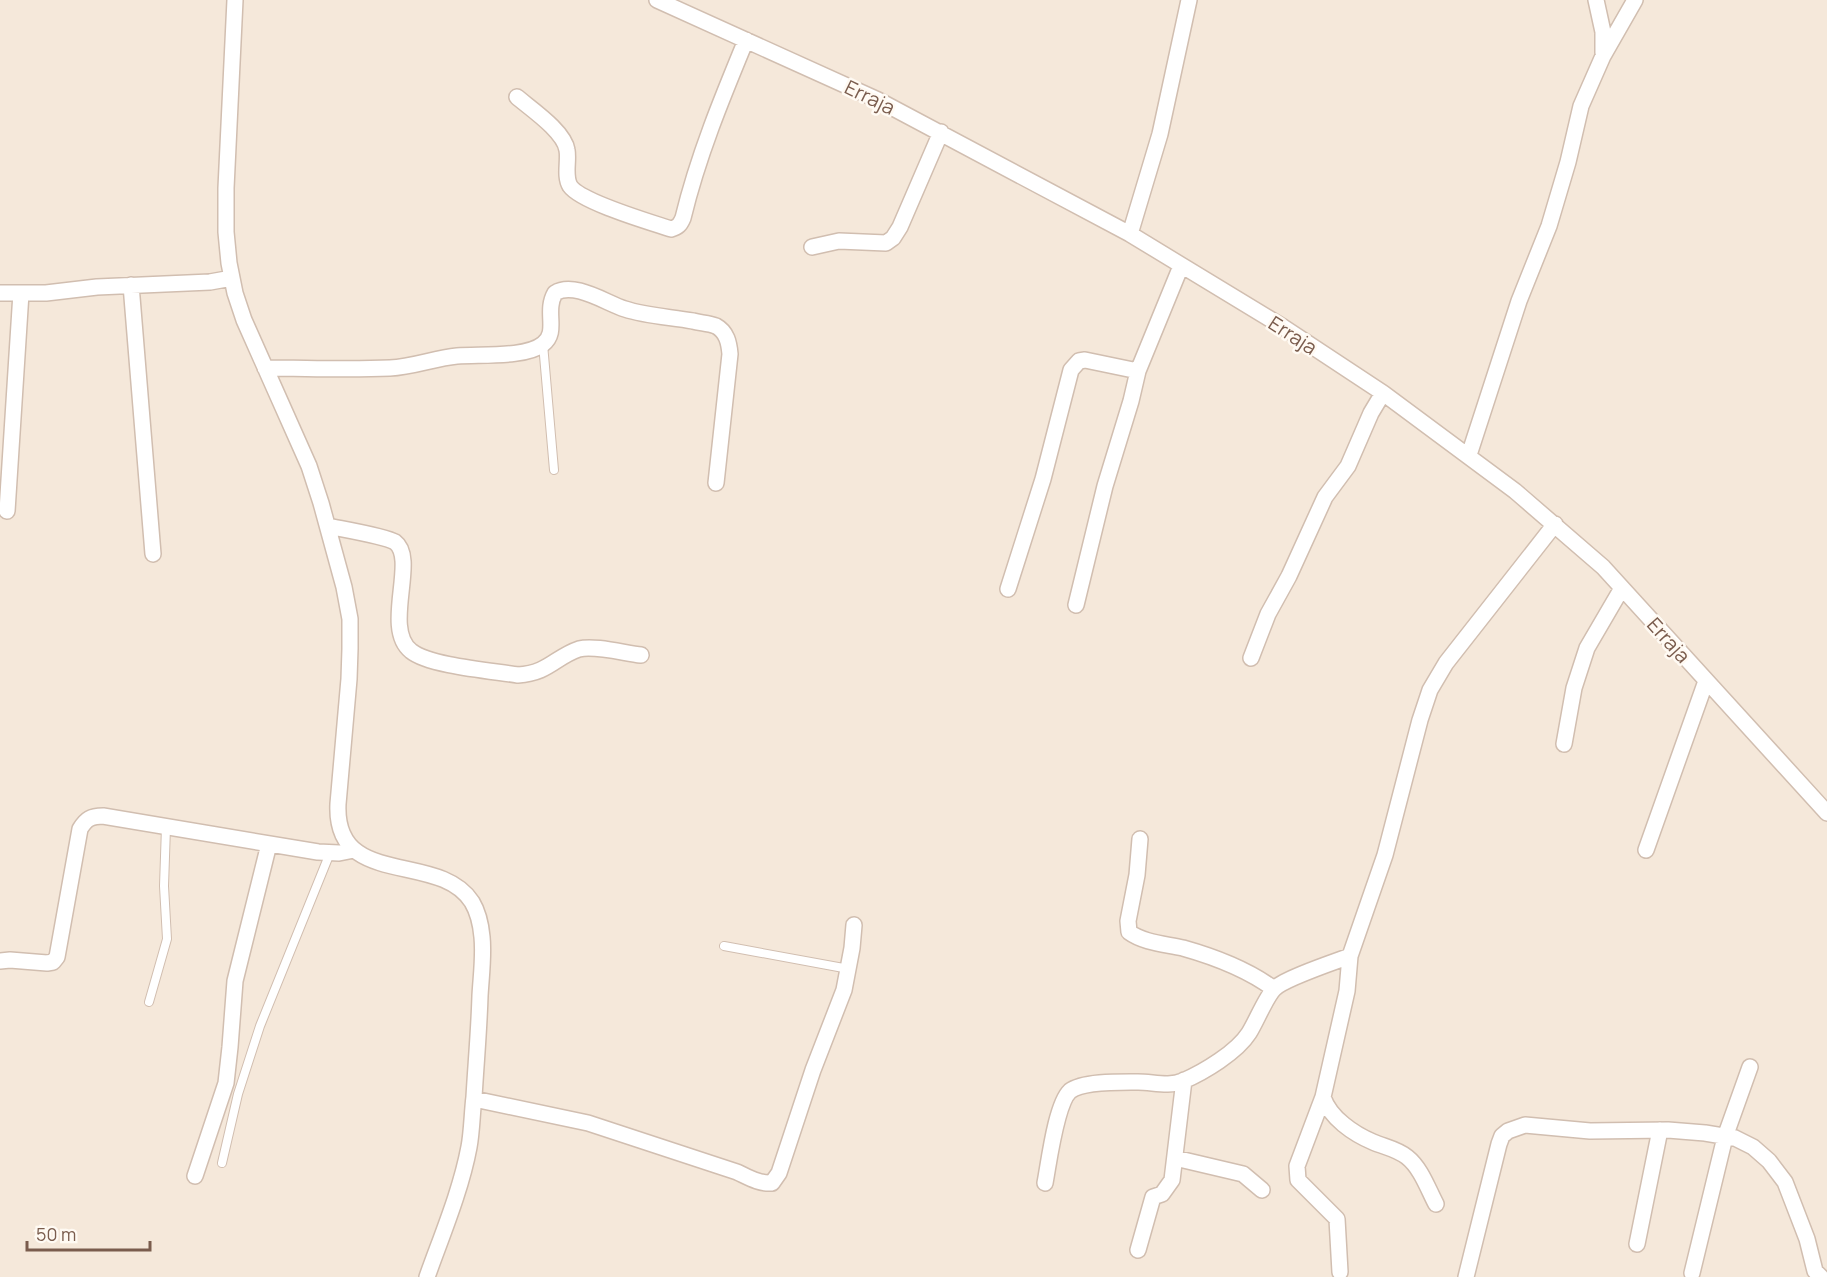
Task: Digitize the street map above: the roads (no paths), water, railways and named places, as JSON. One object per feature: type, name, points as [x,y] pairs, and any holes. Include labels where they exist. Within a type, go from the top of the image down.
[{"type":"street","points":[[235,0],[226,232],[235,293],[244,320],[309,466],[344,587],[350,619],[349,678],[337,818],[340,833],[354,850],[376,861],[435,877],[456,886],[472,903],[478,917],[482,938],[479,1028],[470,1146],[427,1277]]},
{"type":"street","name":"Erraja","points":[[657,0],[878,100],[1130,234],[1283,327],[1383,393],[1469,455],[1555,524],[1603,567],[1827,813]]},
{"type":"street","points":[[1130,234],[1160,134],[1189,0]]},
{"type":"street","points":[[1596,0],[1604,32],[1603,56]]},
{"type":"street","points":[[1469,455],[1519,301],[1552,216],[1581,106],[1603,56],[1635,0]]},
{"type":"street","points":[[517,97],[552,128],[565,143],[568,151],[567,178],[574,190],[589,200],[671,229],[676,228],[681,225],[693,176],[746,40]]},
{"type":"street","points":[[812,247],[839,241],[886,243],[893,238],[900,227],[941,132]]},
{"type":"street","points":[[1076,605],[1105,486],[1138,371],[1181,266]]},
{"type":"street","points":[[0,293],[210,282],[232,278]]},
{"type":"street","points":[[131,285],[153,554]]},
{"type":"street","points":[[265,368],[390,368],[413,366],[455,357],[508,354],[536,348],[543,344],[551,333],[549,306],[555,293],[565,289],[576,290],[627,310],[717,327],[725,334],[729,342],[730,354],[716,483]]},
{"type":"street","points":[[7,511],[21,293]]},
{"type":"street","points":[[1008,589],[1038,497],[1071,370],[1079,360],[1085,360],[1138,371]]},
{"type":"street","points":[[1251,658],[1268,614],[1289,576],[1325,497],[1348,466],[1368,419],[1383,393]]},
{"type":"street","points":[[1340,1272],[1337,1219],[1298,1180],[1297,1166],[1323,1097],[1345,1002],[1350,956],[1385,855],[1430,690],[1446,663],[1555,524]]},
{"type":"street","points":[[328,526],[387,539],[397,544],[402,555],[399,618],[402,638],[411,652],[430,661],[519,675],[540,671],[571,653],[588,648],[641,655]]},
{"type":"street","points":[[1564,744],[1574,688],[1587,648],[1622,588]]},
{"type":"street","points":[[1646,850],[1706,681]]},
{"type":"street","points":[[0,961],[47,963],[53,962],[57,957],[80,829],[87,819],[93,816],[330,853],[354,850]]},
{"type":"street","points":[[1140,839],[1137,875],[1128,921],[1129,932],[1140,939],[1183,948],[1221,961],[1260,978],[1274,989]]},
{"type":"street","points":[[195,1176],[226,1083],[235,981],[269,844]]},
{"type":"street","points":[[474,1099],[588,1122],[737,1172],[753,1180],[772,1184],[779,1173],[813,1070],[844,990],[854,925]]},
{"type":"street","points":[[1045,1183],[1058,1115],[1066,1095],[1073,1089],[1081,1085],[1137,1082],[1173,1084],[1184,1080],[1227,1056],[1238,1046],[1248,1035],[1274,989],[1300,975],[1350,956]]},
{"type":"street","points":[[1692,1273],[1725,1137],[1750,1067]]},
{"type":"street","points":[[1138,1250],[1153,1197],[1162,1194],[1172,1179],[1184,1080]]},
{"type":"street","points":[[1323,1097],[1331,1113],[1359,1134],[1408,1157],[1436,1204]]},
{"type":"street","points":[[1466,1277],[1502,1136],[1508,1131],[1525,1125],[1590,1131],[1660,1130],[1706,1133],[1735,1138],[1753,1147],[1769,1161],[1785,1182],[1807,1239],[1815,1271],[1821,1277]]},
{"type":"street","points":[[1637,1244],[1660,1130]]},
{"type":"street","points":[[1175,1158],[1243,1174],[1262,1190]]},
{"type":"lane","points":[[543,344],[554,470]]},
{"type":"lane","points":[[149,1002],[167,939],[164,886],[166,827]]},
{"type":"lane","points":[[222,1163],[238,1094],[260,1026],[330,853]]},
{"type":"lane","points":[[724,946],[849,969]]}]
